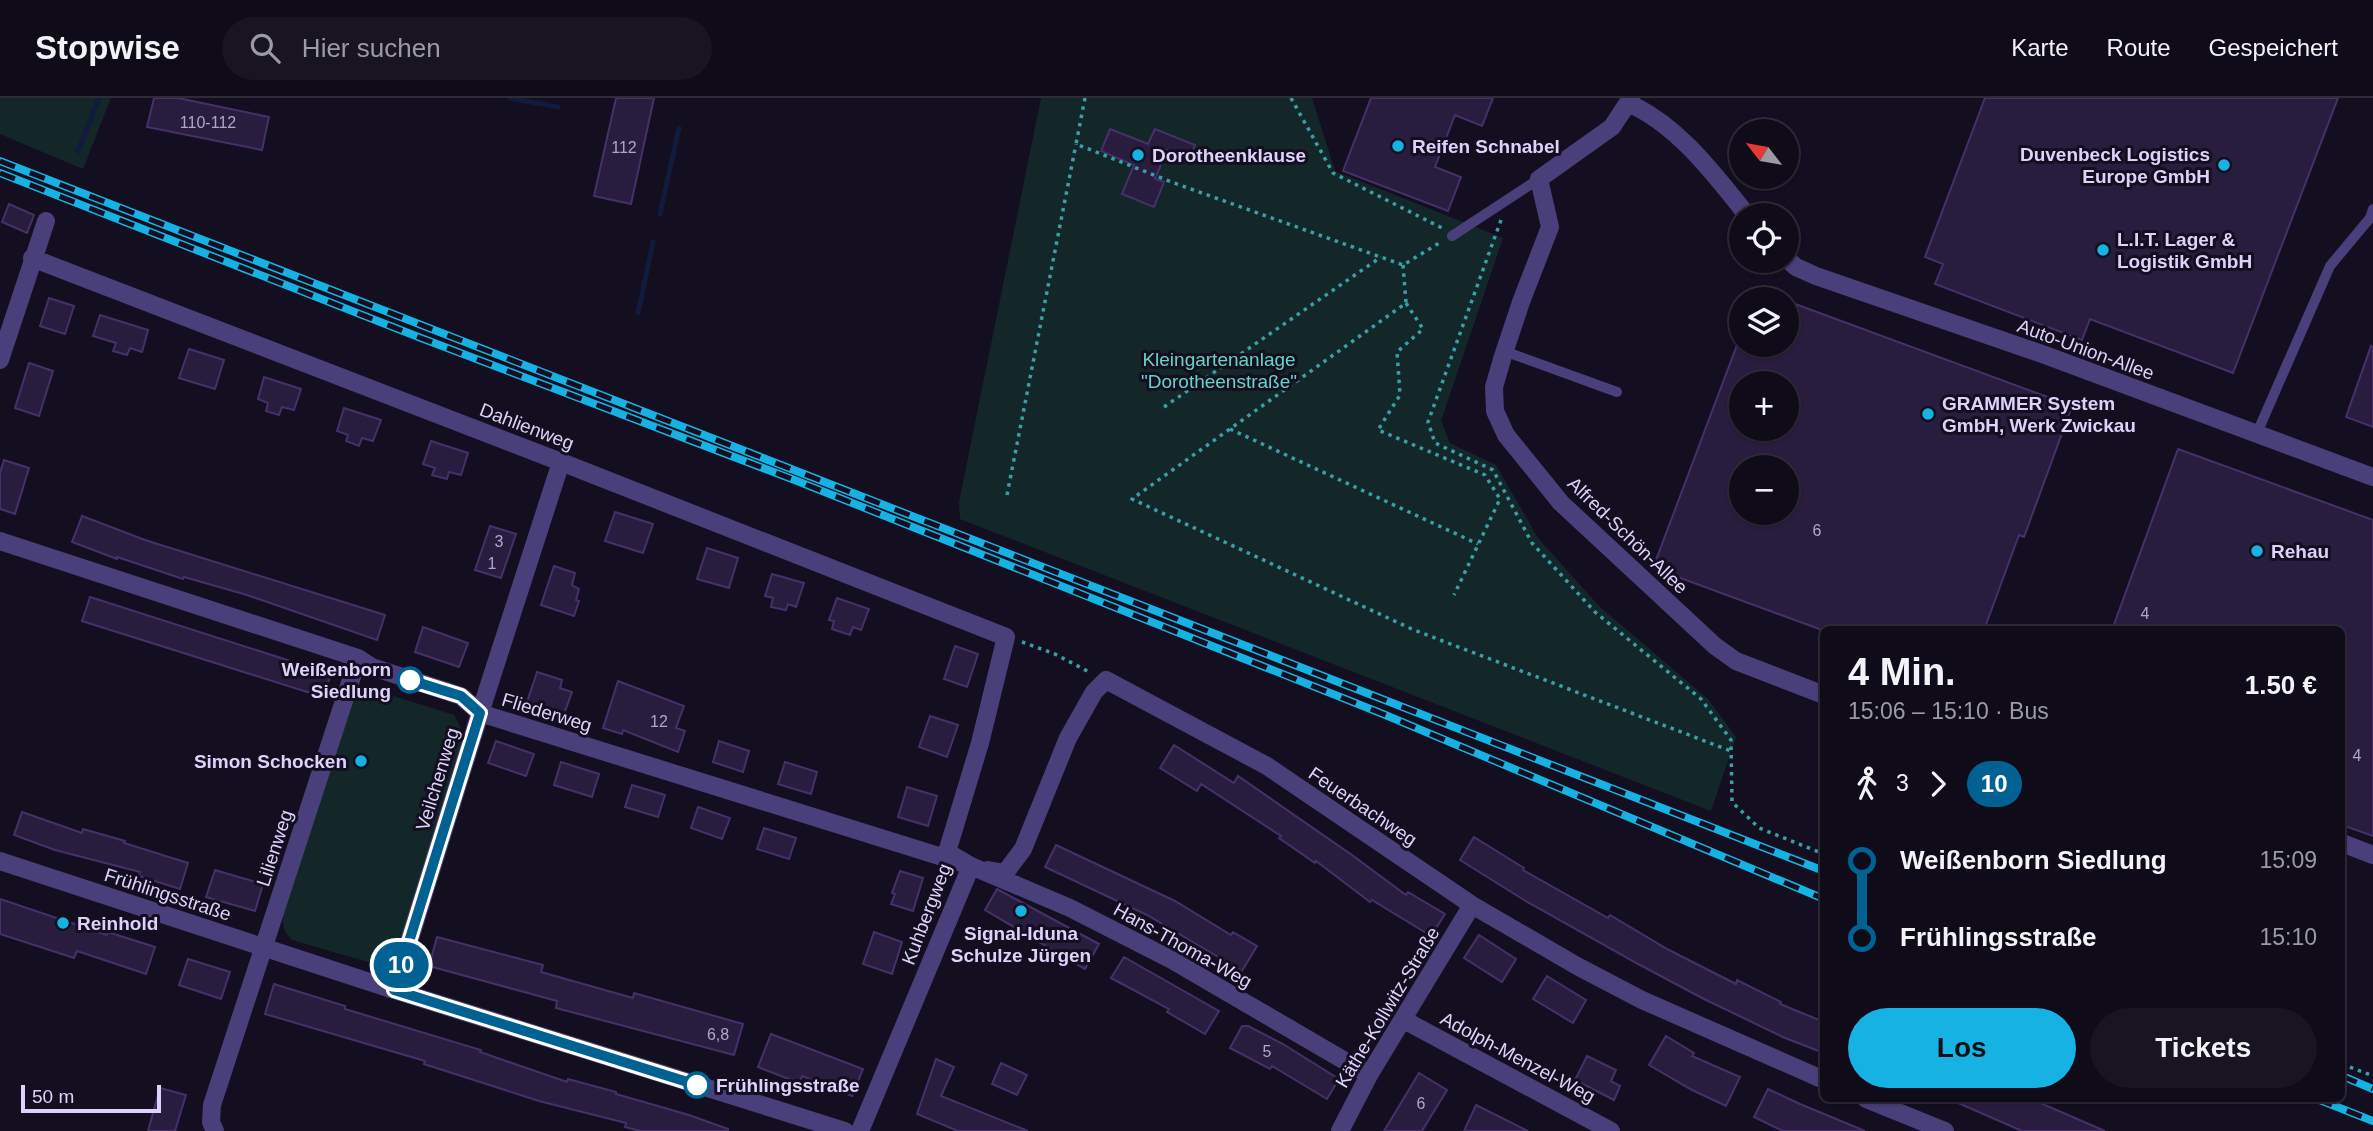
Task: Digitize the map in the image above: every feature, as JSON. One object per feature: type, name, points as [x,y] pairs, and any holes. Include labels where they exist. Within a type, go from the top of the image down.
[{"type":"street","points":[[1539,179],[1612,127],[1630,100],[1676,135],[1737,203]]},
{"type":"street","name":"Alfred-Schön-Allee","points":[[1539,179],[1550,227],[1521,302],[1494,387],[1495,411],[1506,435],[1561,503],[1715,646],[1736,661],[1820,693]]},
{"type":"street","points":[[0,360],[46,221]]},
{"type":"street","name":"Dahlienweg","points":[[32,258],[561,461],[1006,636]]},
{"type":"street","name":"Auto-Union-Allee","points":[[1799,268],[2045,355],[2373,477]]},
{"type":"street","name":"Veilchenweg","points":[[394,990],[561,461]]},
{"type":"street","name":"Fliederweg","points":[[0,541],[358,658],[372,667],[461,696],[480,713],[971,866]]},
{"type":"street","name":"Kuhbergweg","points":[[860,1131],[971,866],[947,852],[980,743],[1006,636]]},
{"type":"street","name":"Lilienweg","points":[[215,1131],[211,1122],[212,1105],[358,658]]},
{"type":"street","points":[[971,866],[1005,873],[1023,849],[1068,738],[1094,692],[1106,680]]},
{"type":"street","name":"Feuerbachweg","points":[[1106,680],[1267,766],[1472,905],[1577,966],[1642,1000],[1820,1078]]},
{"type":"street","points":[[2345,844],[2373,855]]},
{"type":"street","name":"Frühlingsstraße","points":[[0,862],[394,990],[845,1131]]},
{"type":"street","name":"Hans-Thoma-Weg","points":[[971,866],[1070,908],[1172,960],[1369,1075]]},
{"type":"street","name":"Käthe-Kollwitz-Straße","points":[[1340,1131],[1369,1075],[1472,905]]},
{"type":"street","name":"Adolph-Menzel-Weg","points":[[1404,1020],[1611,1131]]},
{"type":"street","points":[[1873,1102],[1945,1131]]},
{"type":"lane","points":[[1452,236],[1539,179]]},
{"type":"lane","points":[[2257,433],[2330,267],[2370,218],[2373,209]]},
{"type":"lane","points":[[1504,351],[1617,392]]},
{"type":"path","points":[[1007,495],[1085,98]]},
{"type":"path","points":[[1291,98],[1333,173],[1440,227],[1452,236],[1403,265]]},
{"type":"path","points":[[1076,144],[1174,183],[1403,265]]},
{"type":"path","points":[[1509,198],[1429,422],[1435,443],[1493,470],[1532,543],[1595,612],[1701,699],[1731,740],[1732,802],[1759,828],[1820,852]]},
{"type":"path","points":[[1164,407],[1381,257]]},
{"type":"path","points":[[1403,265],[1406,303],[1423,329],[1397,352],[1400,395],[1378,430],[1485,475],[1500,499],[1454,595]]},
{"type":"path","points":[[1406,303],[1132,499],[1414,629],[1731,751]]},
{"type":"path","points":[[1230,429],[1478,544]]},
{"type":"path","points":[[1006,636],[1055,654],[1106,680]]},
{"type":"path","points":[[2345,1065],[2373,1076]]},
{"type":"green space","points":[[0,98],[111,98],[83,169],[0,134]]},
{"type":"green space","name":"Kleingartenanlage \"Dorotheenstraße\"","points":[[1041,98],[1312,98],[1335,171],[1503,238],[1441,421],[1450,443],[1496,465],[1538,538],[1598,605],[1708,699],[1736,737],[1711,811],[960,519],[959,502]]},
{"type":"green space","points":[[355,684],[454,715],[463,732],[392,969],[292,940],[283,924],[284,906]]},
{"type":"building","points":[[154,98],[178,98],[269,117],[262,150],[147,127]]},
{"type":"building","points":[[616,98],[654,98],[631,204],[594,196]]},
{"type":"building","name":"Reifen Schnabel","points":[[1371,98],[1493,98],[1482,126],[1455,115],[1435,167],[1461,177],[1448,211],[1343,171]]},
{"type":"building","name":"L.I.T. Lager & Logistik GmbH","points":[[1985,98],[2338,98],[2233,373],[2090,319],[2082,340],[1935,284],[1943,264],[1925,257]]},
{"type":"building","name":"Dorotheenklause","points":[[1110,129],[1148,144],[1155,129],[1195,145],[1189,159],[1167,150],[1155,179],[1164,182],[1154,207],[1122,194],[1134,165],[1101,151]]},
{"type":"building","points":[[9,204],[34,215],[27,233],[2,222]]},
{"type":"building","points":[[49,298],[74,306],[65,334],[40,326]]},
{"type":"building","points":[[1799,305],[2072,406],[2024,537],[2019,535],[1985,626],[1820,626],[1820,629],[1653,568],[1732,357],[1799,357]]},
{"type":"building","points":[[100,315],[148,330],[142,352],[130,348],[127,355],[113,351],[116,343],[93,336]]},
{"type":"building","points":[[2371,346],[2373,347],[2373,427],[2346,417]]},
{"type":"building","points":[[189,349],[224,360],[215,389],[179,378]]},
{"type":"building","points":[[29,363],[53,371],[39,416],[15,408]]},
{"type":"building","points":[[264,377],[301,389],[294,410],[282,407],[279,415],[266,411],[268,403],[258,399]]},
{"type":"building","points":[[344,408],[381,420],[373,441],[362,438],[359,446],[346,441],[348,435],[337,431]]},
{"type":"building","points":[[431,441],[468,453],[461,475],[449,472],[447,479],[432,475],[435,468],[423,464]]},
{"type":"building","name":"Rehau","points":[[2178,449],[2373,520],[2373,836],[2345,826],[2345,626],[2113,626]]},
{"type":"building","points":[[4,460],[29,468],[15,514],[0,509],[0,473]]},
{"type":"building","points":[[615,512],[653,524],[643,553],[605,541]]},
{"type":"building","points":[[82,516],[145,540],[385,615],[377,640],[247,595],[184,577],[183,579],[72,542]]},
{"type":"building","points":[[490,526],[516,534],[501,578],[475,570]]},
{"type":"building","points":[[707,548],[738,558],[729,588],[697,579]]},
{"type":"building","points":[[554,566],[575,573],[572,585],[579,589],[576,600],[579,601],[574,616],[541,605]]},
{"type":"building","points":[[772,574],[804,583],[796,607],[788,604],[786,610],[771,607],[773,598],[765,596]]},
{"type":"building","points":[[90,597],[331,674],[323,697],[82,621]]},
{"type":"building","points":[[837,598],[869,609],[861,630],[853,627],[850,635],[832,629],[834,621],[829,620]]},
{"type":"building","points":[[423,627],[468,643],[459,667],[415,652]]},
{"type":"building","points":[[955,646],[978,654],[967,687],[944,679]]},
{"type":"building","points":[[537,672],[562,680],[560,688],[572,692],[564,714],[527,702]]},
{"type":"building","points":[[618,681],[684,706],[676,728],[685,731],[678,752],[623,730],[622,734],[603,728]]},
{"type":"building","points":[[930,716],[958,725],[947,757],[919,747]]},
{"type":"building","points":[[496,741],[534,754],[526,776],[488,763]]},
{"type":"building","points":[[719,741],[749,751],[743,772],[713,762]]},
{"type":"building","points":[[1174,745],[1234,783],[1238,776],[1406,895],[1408,892],[1445,914],[1431,936],[1372,900],[1370,902],[1316,861],[1315,863],[1279,838],[1281,836],[1201,784],[1197,791],[1160,768]]},
{"type":"building","points":[[561,762],[599,774],[592,797],[554,785]]},
{"type":"building","points":[[785,762],[817,772],[811,794],[778,784]]},
{"type":"building","points":[[632,785],[665,795],[658,817],[625,807]]},
{"type":"building","points":[[907,787],[937,796],[928,826],[898,817]]},
{"type":"building","points":[[698,807],[730,818],[722,839],[691,828]]},
{"type":"building","points":[[22,812],[82,833],[83,829],[125,841],[124,843],[188,863],[180,889],[139,876],[140,872],[55,850],[14,835]]},
{"type":"building","points":[[764,828],[796,838],[789,859],[757,849]]},
{"type":"building","points":[[1474,837],[1524,868],[1523,870],[1608,918],[1610,915],[1669,950],[1736,984],[1737,980],[1781,1002],[1780,1004],[1820,1020],[1820,1051],[1785,1038],[1640,965],[1524,900],[1460,860]]},
{"type":"building","points":[[1056,845],[1175,901],[1231,935],[1233,932],[1257,946],[1242,971],[1147,915],[1045,867]]},
{"type":"building","points":[[215,870],[263,884],[255,911],[206,897]]},
{"type":"building","points":[[900,871],[923,878],[913,911],[891,904]]},
{"type":"building","points":[[997,889],[1099,944],[1085,969],[985,910]]},
{"type":"building","points":[[0,899],[107,935],[108,932],[155,947],[146,974],[77,951],[74,958],[0,934]]},
{"type":"building","points":[[874,932],[902,942],[892,974],[863,964]]},
{"type":"building","points":[[1479,935],[1516,959],[1502,982],[1464,958]]},
{"type":"building","points":[[437,937],[543,965],[541,972],[633,998],[634,993],[743,1024],[734,1055],[556,1008],[557,1001],[429,966]]},
{"type":"building","points":[[1124,957],[1219,1011],[1205,1034],[1167,1012],[1169,1009],[1111,978]]},
{"type":"building","points":[[188,959],[230,972],[221,999],[179,985]]},
{"type":"building","points":[[1547,976],[1586,1000],[1573,1023],[1533,999]]},
{"type":"building","points":[[274,984],[345,1006],[345,1009],[481,1050],[480,1052],[567,1082],[568,1079],[689,1115],[728,1131],[640,1131],[625,1127],[626,1123],[539,1101],[424,1064],[425,1061],[265,1014]]},
{"type":"building","points":[[1242,1026],[1248,1026],[1283,1044],[1339,1079],[1327,1099],[1272,1066],[1270,1069],[1230,1048]]},
{"type":"building","points":[[771,1034],[863,1069],[852,1096],[802,1076],[799,1083],[758,1067]]},
{"type":"building","points":[[1666,1036],[1694,1053],[1692,1056],[1740,1077],[1726,1106],[1649,1065]]},
{"type":"building","points":[[1587,1056],[1616,1070],[1611,1081],[1620,1086],[1614,1100],[1575,1080]]},
{"type":"building","points":[[936,1059],[954,1067],[941,1096],[1028,1131],[958,1131],[917,1114]]},
{"type":"building","points":[[1001,1063],[1027,1075],[1017,1095],[992,1084]]},
{"type":"building","points":[[1419,1073],[1447,1090],[1422,1131],[1384,1131]]},
{"type":"building","points":[[160,1088],[186,1095],[175,1131],[148,1131]]},
{"type":"building","points":[[1768,1089],[1865,1131],[1783,1131],[1754,1117]]},
{"type":"building","points":[[1956,1102],[2038,1102],[2105,1131],[2022,1131]]},
{"type":"building","points":[[1476,1105],[1528,1131],[1464,1131]]},
{"type":"waterway","points":[[78,151],[99,98]]},
{"type":"waterway","points":[[510,98],[558,107]]},
{"type":"waterway","points":[[660,214],[679,128]]},
{"type":"waterway","points":[[638,313],[653,242]]},
{"type":"railway","points":[[0,161],[1820,869]]},
{"type":"railway","points":[[0,173],[421,338],[792,479],[1383,714],[1820,897]]},
{"type":"railway","points":[[2345,1077],[2373,1089]]},
{"type":"railway","points":[[2325,1102],[2373,1121]]},
{"type":"bus line","name":"10","points":[[410,680],[461,696],[480,713],[394,990],[697,1085]]},
{"type":"place","name":"Reifen Schnabel","points":[[1398,146]]},
{"type":"place","name":"Dorotheenklause","points":[[1138,155]]},
{"type":"place","name":"Duvenbeck Logistics Europe GmbH","points":[[2224,165]]},
{"type":"place","name":"L.I.T. Lager & Logistik GmbH","points":[[2103,250]]},
{"type":"place","name":"GRAMMER System GmbH, Werk Zwickau","points":[[1928,414]]},
{"type":"place","name":"Rehau","points":[[2257,551]]},
{"type":"place","name":"Weißenborn Siedlung","points":[[410,680]]},
{"type":"place","name":"Simon Schocken","points":[[361,761]]},
{"type":"place","name":"Signal-Iduna Schulze Jürgen","points":[[1021,911]]},
{"type":"place","name":"Reinhold","points":[[63,923]]},
{"type":"place","name":"Frühlingsstraße","points":[[697,1085]]}]
